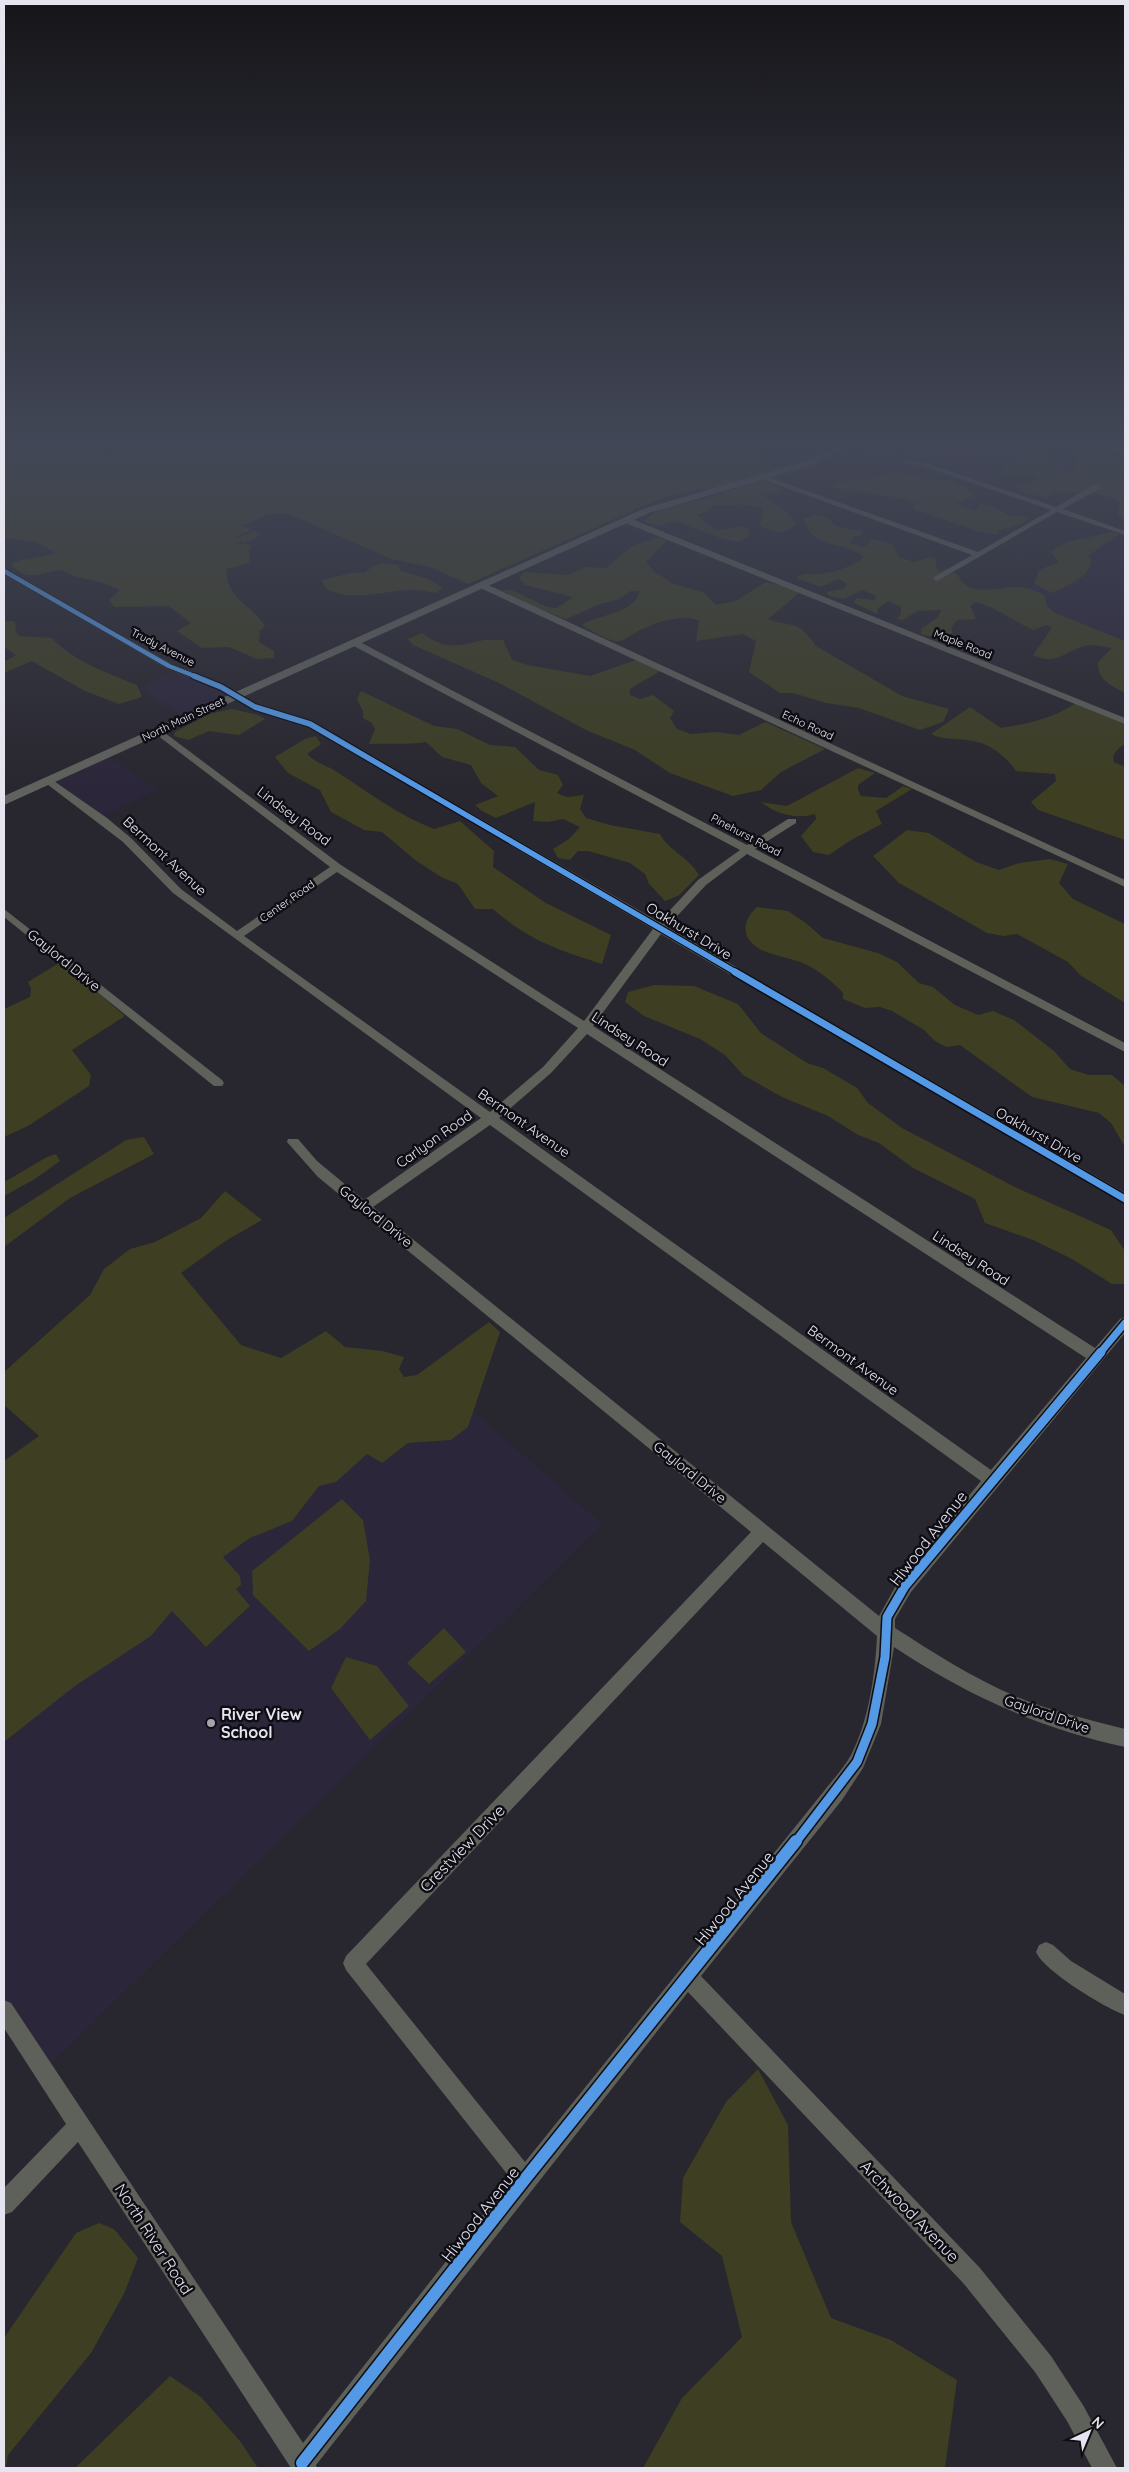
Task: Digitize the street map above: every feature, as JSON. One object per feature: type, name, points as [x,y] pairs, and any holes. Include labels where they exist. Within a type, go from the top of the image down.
[{"type":"main road","name":"North Main Street","points":[[4,801],[532,562]]},
{"type":"street","name":"Maple Road","points":[[731,562],[1125,721]]},
{"type":"street","points":[[937,579],[965,562]]},
{"type":"street","name":"Trudy Avenue","points":[[4,571],[159,661],[235,696]]},
{"type":"street","name":"Echo Road","points":[[481,585],[1125,884]]},
{"type":"street","name":"Pinehurst Road","points":[[355,643],[1125,1048]]},
{"type":"street","name":"Oakhurst Drive","points":[[235,696],[255,708],[310,724],[1125,1200]]},
{"type":"street","name":"Lindsey Road","points":[[158,732],[337,867],[1096,1357]]},
{"type":"street","name":"Bermont Avenue","points":[[48,781],[103,820],[127,840],[177,891],[237,936],[992,1480]]},
{"type":"street","name":"Carlyon Road","points":[[365,1206],[489,1118],[546,1070],[584,1026],[660,928],[703,882],[792,821]]},
{"type":"street","name":"Center Road","points":[[237,936],[337,867]]},
{"type":"street","name":"Gaylord Drive","points":[[4,912],[218,1083]]},
{"type":"street","name":"Gaylord Drive","points":[[293,1142],[312,1164],[886,1632],[1002,1700],[1034,1712],[1125,1738]]},
{"type":"street","name":"Hiwood Avenue","points":[[303,2465],[525,2179],[688,1977],[857,1762],[872,1724],[885,1657],[887,1617],[905,1586],[1125,1323]]},
{"type":"street","name":"Crestview Drive","points":[[525,2179],[353,1963],[762,1532]]},
{"type":"street","points":[[1046,1952],[1064,1968],[1125,2005]]},
{"type":"street","name":"Archwood Avenue","points":[[688,1977],[972,2276],[1042,2364],[1075,2413],[1105,2468]]},
{"type":"street","name":"North River Road","points":[[4,2010],[303,2465]]},
{"type":"street","points":[[4,2204],[80,2125]]},
{"type":"shaded area","points":[[1071,562],[1125,562],[1125,645],[1008,601]]},
{"type":"shaded area","points":[[178,670],[235,695],[186,718],[139,689]]},
{"type":"shaded area","points":[[105,755],[158,789],[101,818],[48,781]]},
{"type":"shaded area","name":"River View School","points":[[436,1379],[603,1524],[44,2071],[4,2010],[4,1739]]},
{"type":"green space","points":[[249,562],[227,569],[227,579],[240,601],[265,626],[260,631],[259,642],[274,651],[274,658],[257,659],[229,647],[202,648],[177,631],[191,623],[169,606],[114,607],[109,600],[120,590],[113,586],[68,574],[61,570],[35,575],[24,574],[12,566],[12,563]]},
{"type":"green space","points":[[407,562],[517,562],[468,584],[430,567]]},
{"type":"green space","points":[[613,562],[646,562],[655,572],[672,583],[704,593],[716,605],[736,601],[766,582],[795,589],[798,594],[768,619],[800,628],[816,646],[902,696],[949,709],[943,722],[920,730],[859,708],[826,703],[793,693],[780,693],[749,672],[756,641],[743,634],[696,641],[699,621],[692,619],[675,618],[667,620],[617,641],[606,638],[582,625],[631,605],[640,591],[631,591],[620,599],[600,604],[566,619],[534,607],[502,590],[516,592],[543,605],[557,608],[573,597],[525,585],[519,578],[525,572],[568,575],[585,567],[606,568]]},
{"type":"green space","points":[[856,562],[936,562],[936,567],[940,572],[945,569],[958,575],[962,582],[975,589],[1014,587],[1033,590],[1044,595],[1047,606],[1053,612],[1125,641],[1125,693],[1106,682],[1098,668],[1098,662],[1112,648],[1094,645],[1084,646],[1054,659],[1033,655],[1052,628],[1047,625],[1033,630],[976,602],[970,606],[976,619],[957,620],[952,627],[952,633],[945,637],[933,637],[921,634],[921,629],[938,617],[941,610],[918,611],[903,620],[896,619],[901,614],[901,607],[889,601],[878,608],[877,614],[854,603],[856,598],[875,600],[876,596],[863,590],[844,599],[829,596],[827,592],[844,588],[847,584],[839,579],[821,587],[796,578],[805,574],[819,574],[837,570]]},
{"type":"green space","points":[[1058,562],[1091,562],[1085,574],[1079,579],[1051,593],[1034,583],[1039,570]]},
{"type":"green space","points":[[383,563],[398,565],[401,571],[426,578],[443,588],[436,593],[413,590],[369,595],[348,595],[326,589],[322,580],[351,573],[364,573],[373,566]]},
{"type":"green space","points":[[4,621],[15,621],[16,632],[19,636],[52,638],[80,660],[137,685],[142,697],[119,704],[85,691],[32,661],[4,673],[4,662],[16,655],[4,647]]},
{"type":"green space","points":[[422,633],[437,642],[450,645],[463,645],[485,640],[503,640],[512,660],[528,665],[590,676],[636,660],[660,671],[630,689],[630,695],[640,699],[653,695],[674,711],[670,718],[677,729],[691,734],[716,732],[739,735],[765,722],[825,749],[781,772],[761,790],[733,796],[670,773],[635,750],[586,730],[499,683],[413,645],[408,639]]},
{"type":"green space","points":[[361,691],[434,726],[457,729],[490,745],[515,747],[539,770],[558,775],[563,785],[557,793],[567,797],[584,795],[580,809],[586,818],[610,825],[660,834],[668,845],[690,863],[699,875],[678,896],[665,901],[649,884],[645,874],[630,863],[588,851],[578,851],[570,860],[558,858],[553,849],[569,839],[580,827],[563,819],[548,822],[533,821],[535,802],[496,818],[482,811],[475,805],[498,796],[481,783],[471,765],[442,757],[426,742],[369,744],[375,729],[372,723],[363,718],[363,711],[357,699]]},
{"type":"green space","points":[[1076,703],[1125,723],[1125,744],[1116,752],[1113,759],[1114,762],[1125,767],[1125,840],[1038,810],[1031,802],[1056,781],[1055,774],[1016,771],[1001,754],[989,746],[975,741],[944,738],[931,734],[970,707],[1001,728],[1040,720],[1059,713]]},
{"type":"green space","points":[[232,709],[258,715],[265,719],[239,735],[209,731],[188,740],[174,736],[175,732],[209,714]]},
{"type":"green space","points":[[316,736],[321,744],[307,754],[314,760],[395,810],[434,829],[460,821],[494,851],[493,867],[546,903],[611,935],[602,964],[544,943],[519,929],[493,909],[475,909],[458,884],[441,877],[415,860],[382,832],[364,830],[331,812],[320,790],[288,773],[275,757],[305,739]]},
{"type":"green space","points":[[858,768],[875,773],[858,785],[861,796],[886,798],[903,786],[912,789],[876,811],[882,824],[851,840],[829,855],[813,852],[801,836],[816,819],[815,814],[808,816],[786,815],[773,810],[761,802],[787,806]]},
{"type":"green space","points":[[907,830],[929,833],[976,862],[999,870],[1019,863],[1050,859],[1068,864],[1059,883],[1073,899],[1125,924],[1125,1003],[1080,975],[1068,962],[1017,934],[1003,936],[987,933],[899,883],[873,856]]},
{"type":"green space","points":[[757,907],[788,911],[823,938],[878,953],[897,962],[919,983],[933,987],[955,1005],[978,1015],[993,1011],[1014,1020],[1054,1051],[1070,1069],[1089,1075],[1112,1075],[1125,1086],[1125,1147],[1111,1123],[1099,1113],[1032,1097],[960,1045],[946,1047],[935,1041],[924,1030],[892,1011],[880,1007],[865,1008],[843,999],[843,993],[814,969],[798,961],[758,948],[748,939],[746,933],[746,922]]},
{"type":"green space","points":[[59,963],[69,968],[125,1016],[72,1050],[91,1075],[89,1086],[28,1126],[4,1137],[4,1009],[30,997],[31,989],[28,982]]},
{"type":"green space","points":[[654,985],[694,986],[738,1004],[761,1033],[807,1063],[823,1068],[857,1088],[868,1103],[902,1128],[1017,1188],[1111,1230],[1125,1251],[1125,1284],[1112,1284],[1072,1259],[1033,1240],[985,1223],[975,1199],[913,1168],[879,1143],[858,1135],[828,1116],[782,1097],[743,1075],[725,1055],[700,1039],[644,1016],[625,1002],[628,992]]},
{"type":"green space","points":[[144,1137],[154,1154],[70,1198],[4,1247],[4,1218],[126,1140]]},
{"type":"green space","points":[[56,1154],[60,1161],[35,1179],[4,1196],[4,1182],[47,1157]]},
{"type":"green space","points":[[225,1191],[262,1220],[227,1240],[181,1273],[241,1345],[281,1358],[326,1331],[345,1347],[383,1351],[404,1357],[399,1369],[404,1377],[417,1375],[489,1322],[500,1332],[468,1427],[451,1440],[408,1443],[382,1463],[367,1454],[336,1482],[319,1486],[292,1521],[250,1538],[223,1557],[240,1576],[241,1585],[236,1589],[250,1606],[206,1647],[172,1611],[151,1636],[75,1686],[4,1742],[4,1461],[39,1436],[4,1405],[4,1372],[90,1295],[104,1269],[130,1249],[155,1242],[201,1218]]},
{"type":"green space","points":[[342,1499],[363,1520],[370,1560],[366,1601],[340,1629],[309,1651],[253,1595],[252,1571]]},
{"type":"green space","points":[[444,1628],[466,1652],[429,1684],[407,1663]]},
{"type":"green space","points":[[346,1657],[377,1666],[409,1706],[370,1740],[331,1688]]},
{"type":"green space","points":[[758,2069],[788,2125],[791,2222],[831,2318],[891,2340],[957,2380],[945,2468],[643,2468],[682,2398],[742,2337],[722,2256],[680,2222],[683,2178],[726,2102]]},
{"type":"green space","points":[[99,2223],[114,2229],[138,2258],[124,2294],[91,2353],[8,2455],[6,2468],[4,2468],[4,2338],[76,2233]]},
{"type":"green space","points":[[170,2376],[201,2397],[240,2441],[258,2468],[75,2468]]},
{"type":"cycle path","points":[[4,571],[169,666],[221,687],[255,707],[310,724],[1125,1199]]},
{"type":"cycle path","points":[[302,2463],[525,2179],[835,1793],[857,1762],[872,1724],[885,1657],[887,1617],[905,1586],[1125,1323]]},
{"type":"place","name":"River View School","points":[[211,1723]]}]
